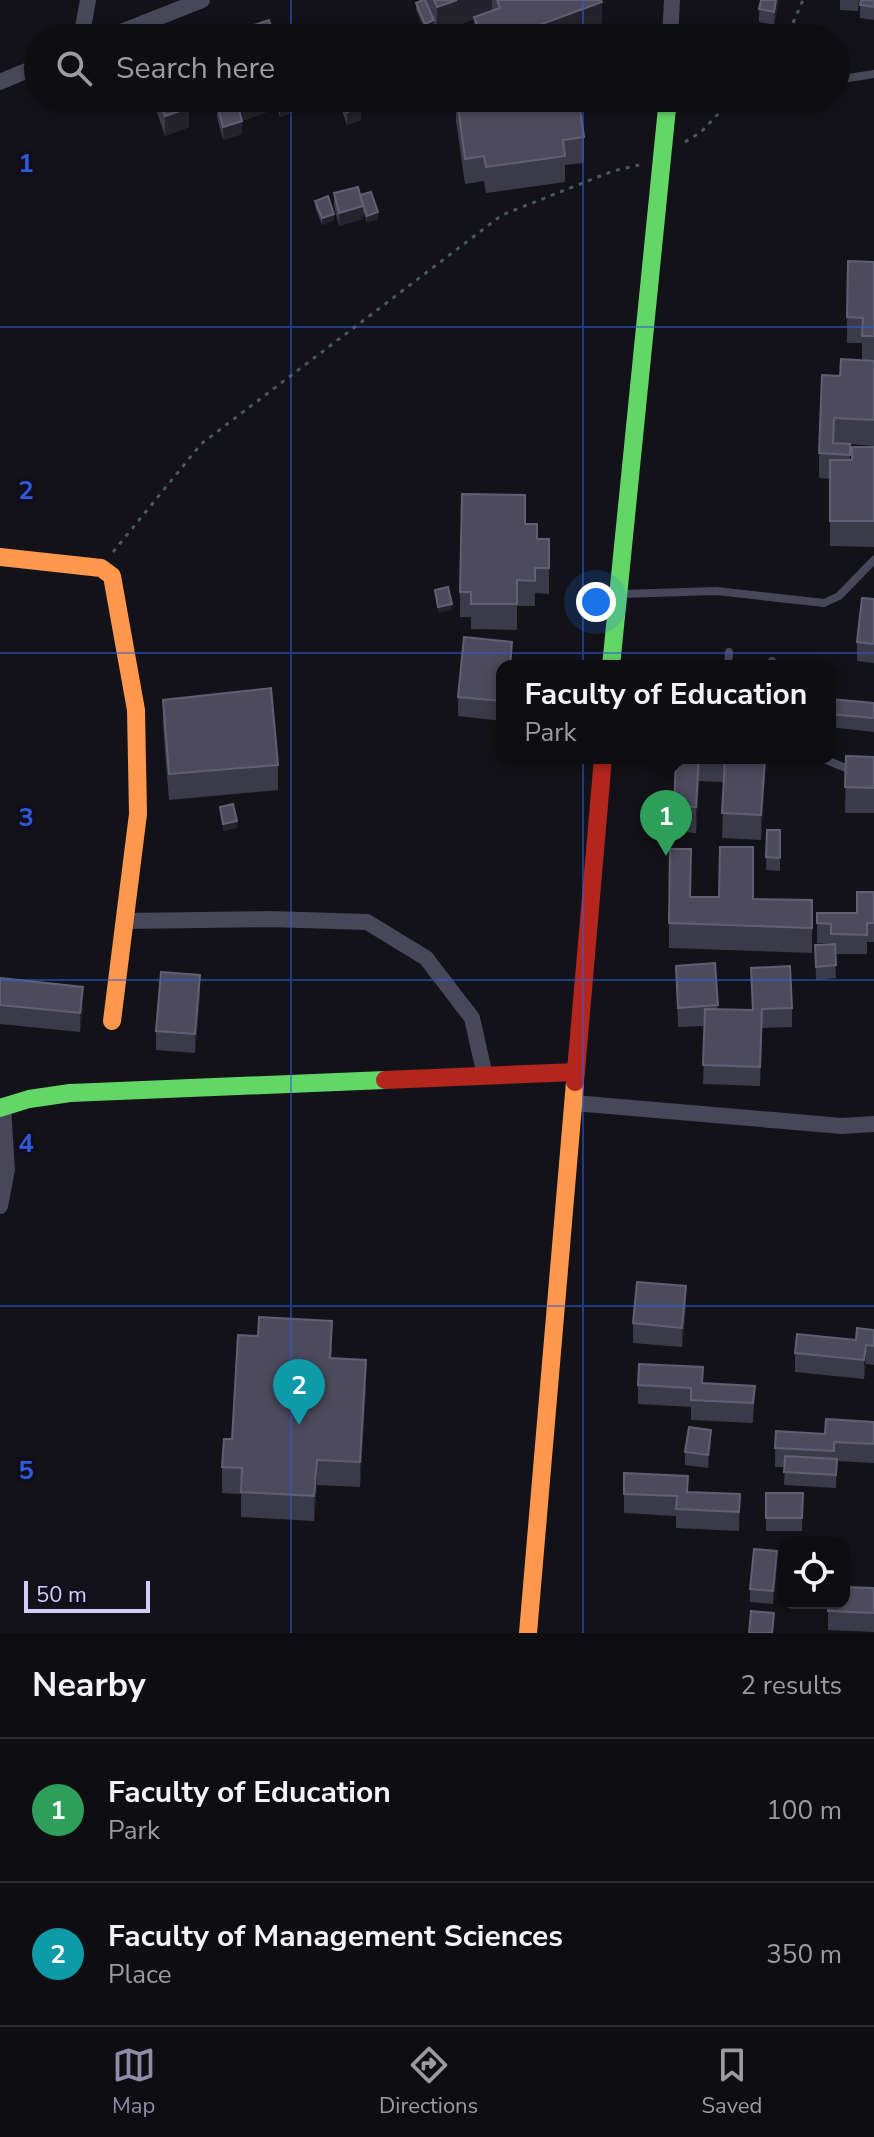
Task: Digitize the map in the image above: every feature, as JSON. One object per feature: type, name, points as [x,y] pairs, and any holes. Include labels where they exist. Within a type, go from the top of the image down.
[{"type":"street","points":[[84,24],[88,0]]},
{"type":"street","points":[[141,24],[202,0]]},
{"type":"street","points":[[671,24],[672,0]]},
{"type":"street","points":[[0,82],[24,72]]},
{"type":"street","points":[[612,660],[667,112]]},
{"type":"street","points":[[0,557],[101,568],[112,576],[136,710],[138,814],[112,1021]]},
{"type":"street","points":[[528,1633],[602,764]]},
{"type":"street","points":[[126,921],[269,919],[367,922],[426,958],[454,994],[472,1018],[485,1076]]},
{"type":"street","points":[[0,1206],[7,1170],[2,1108],[29,1099],[70,1093],[576,1072]]},
{"type":"street","points":[[574,1103],[842,1126],[874,1124]]},
{"type":"lane","points":[[850,78],[874,74]]},
{"type":"lane","points":[[618,594],[716,591],[824,603],[839,596],[874,560]]},
{"type":"lane","points":[[728,660],[729,652]]},
{"type":"lane","points":[[836,764],[874,774]]},
{"type":"path","points":[[792,24],[803,0]]},
{"type":"path","points":[[101,568],[201,444],[502,215],[613,171],[664,159],[701,132],[721,112]]},
{"type":"building","points":[[423,0],[434,20],[425,24],[416,3]]},
{"type":"building","points":[[434,0],[457,0],[437,7]]},
{"type":"building","points":[[497,0],[602,2],[542,24],[477,24],[474,17],[500,8]]},
{"type":"building","points":[[761,0],[776,0],[774,12],[759,9]]},
{"type":"building","points":[[861,0],[874,0],[874,7],[860,5]]},
{"type":"building","points":[[219,112],[240,112],[242,121],[223,127]]},
{"type":"building","points":[[459,112],[580,112],[584,137],[563,140],[565,156],[486,167],[484,156],[465,159]]},
{"type":"building","points":[[358,187],[363,206],[339,213],[334,193]]},
{"type":"building","points":[[371,192],[378,212],[367,216],[360,195]]},
{"type":"building","points":[[328,196],[334,214],[322,218],[315,201]]},
{"type":"building","points":[[848,261],[874,262],[874,336],[862,336],[863,318],[847,317]]},
{"type":"building","points":[[841,359],[874,361],[874,420],[834,418],[833,443],[850,444],[850,455],[819,453],[822,375],[840,376]]},
{"type":"building","points":[[852,447],[874,447],[874,521],[830,521],[830,460],[852,460]]},
{"type":"building","points":[[462,494],[525,495],[525,524],[537,524],[537,539],[549,539],[549,568],[535,568],[535,581],[517,580],[517,604],[471,604],[471,592],[460,592]]},
{"type":"building","points":[[448,587],[452,604],[438,607],[435,590]]},
{"type":"building","points":[[862,598],[874,599],[874,644],[857,642]]},
{"type":"building","points":[[464,637],[512,642],[510,660],[496,660],[496,700],[458,697]]},
{"type":"building","points":[[271,688],[278,765],[169,774],[163,700]]},
{"type":"building","points":[[836,700],[874,703],[874,718],[836,715]]},
{"type":"building","points":[[846,756],[874,757],[874,788],[845,787]]},
{"type":"building","points":[[676,764],[699,764],[696,807],[674,806]]},
{"type":"building","points":[[725,764],[765,764],[761,815],[722,813]]},
{"type":"building","points":[[233,804],[237,821],[223,824],[220,807]]},
{"type":"building","points":[[767,830],[780,830],[780,858],[766,857]]},
{"type":"building","points":[[720,847],[753,847],[753,899],[812,900],[812,928],[669,923],[670,849],[691,849],[690,897],[719,897]]},
{"type":"building","points":[[857,892],[874,892],[874,923],[867,923],[867,935],[831,934],[831,924],[817,923],[817,913],[857,913]]},
{"type":"building","points":[[835,944],[836,965],[816,967],[815,945]]},
{"type":"building","points":[[715,963],[718,1005],[678,1008],[676,966]]},
{"type":"building","points":[[790,966],[792,1008],[762,1009],[760,1067],[703,1065],[705,1009],[753,1010],[751,968]]},
{"type":"building","points":[[161,972],[200,975],[195,1034],[156,1031]]},
{"type":"building","points":[[0,978],[83,987],[80,1013],[0,1005]]},
{"type":"building","points":[[637,1282],[686,1286],[682,1328],[633,1323]]},
{"type":"building","points":[[259,1317],[332,1321],[330,1358],[366,1360],[360,1462],[317,1460],[314,1496],[241,1492],[242,1468],[222,1467],[224,1439],[232,1439],[238,1335],[258,1336]]},
{"type":"building","points":[[857,1328],[874,1330],[874,1346],[866,1345],[864,1360],[795,1353],[797,1334],[856,1340]]},
{"type":"building","points":[[639,1364],[703,1367],[702,1383],[755,1386],[753,1403],[691,1400],[691,1388],[638,1385]]},
{"type":"building","points":[[826,1419],[874,1422],[874,1444],[834,1442],[834,1451],[775,1448],[776,1431],[825,1434]]},
{"type":"building","points":[[689,1427],[711,1430],[708,1455],[685,1452]]},
{"type":"building","points":[[785,1456],[837,1459],[836,1475],[784,1472]]},
{"type":"building","points":[[624,1473],[688,1476],[687,1492],[740,1494],[739,1512],[676,1509],[677,1496],[624,1494]]},
{"type":"building","points":[[766,1493],[803,1493],[802,1518],[766,1518]]},
{"type":"building","points":[[754,1549],[777,1551],[773,1591],[750,1589]]},
{"type":"building","points":[[850,1587],[874,1588],[874,1613],[828,1611],[850,1609]]},
{"type":"building","points":[[751,1611],[774,1613],[772,1633],[749,1633]]},
{"type":"traffic: fast","points":[[612,660],[667,112]]},
{"type":"traffic: fast","points":[[0,1108],[29,1099],[70,1093],[385,1080]]},
{"type":"traffic: slow","points":[[0,557],[101,568],[112,576],[136,710],[138,814],[112,1021]]},
{"type":"traffic: slow","points":[[528,1633],[575,1082]]},
{"type":"traffic: jam","points":[[575,1082],[602,764]]},
{"type":"traffic: jam","points":[[385,1080],[576,1072]]},
{"type":"place","name":"Faculty of Education","points":[[666,856]]},
{"type":"place","name":"Faculty of Management Sciences","points":[[299,1425]]}]
